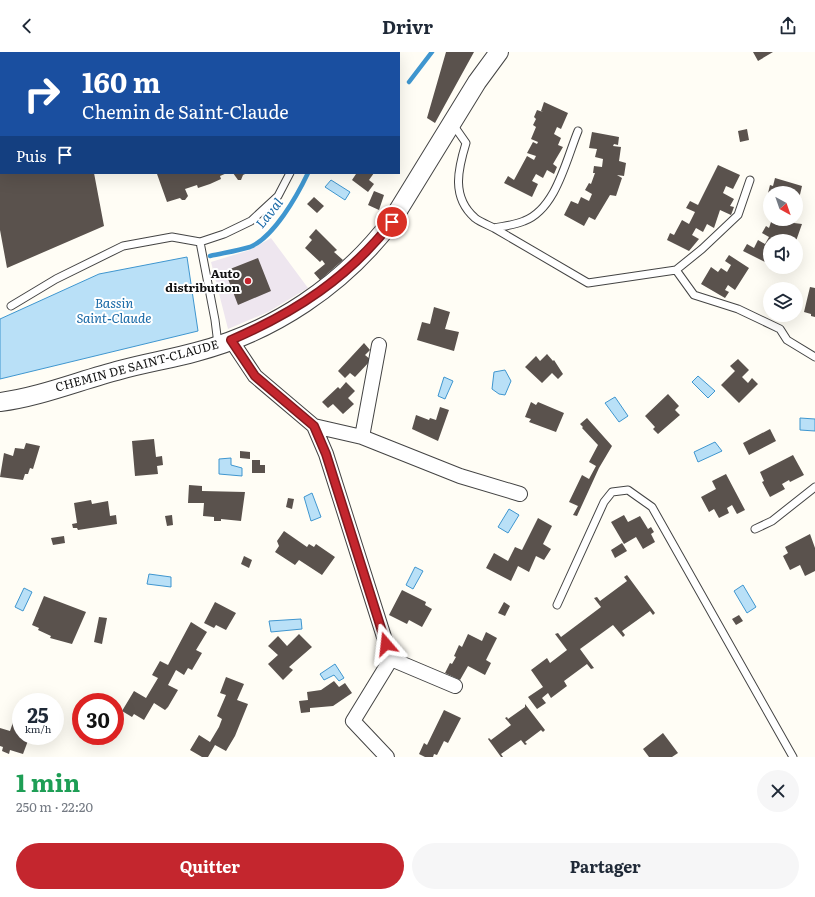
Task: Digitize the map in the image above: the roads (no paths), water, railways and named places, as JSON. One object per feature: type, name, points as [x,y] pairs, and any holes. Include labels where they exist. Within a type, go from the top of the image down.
[{"type":"street","name":"CHEMIN DE SAINT-CLAUDE","points":[[0,402],[121,370],[197,352],[262,327],[298,308],[324,290],[354,264],[375,243],[392,222],[477,82],[499,52]]},
{"type":"street","points":[[225,342],[255,376],[314,426],[326,454],[391,659],[353,720],[387,757]]},
{"type":"street","points":[[362,437],[379,345]]},
{"type":"street","points":[[314,426],[362,437],[460,476],[520,494]]},
{"type":"street","points":[[391,659],[455,686]]},
{"type":"lane","points":[[452,123],[466,143],[458,169],[457,184],[465,205],[475,218],[588,283],[676,270],[702,249],[738,215],[750,180]]},
{"type":"lane","points":[[494,228],[524,221],[539,213],[550,199],[578,131]]},
{"type":"lane","points":[[11,306],[56,279],[123,246],[172,237],[200,242],[224,234],[251,221],[278,196],[289,174]]},
{"type":"lane","points":[[200,242],[216,320],[225,342]]},
{"type":"lane","points":[[676,270],[694,295],[738,309],[780,329],[787,340],[815,357]]},
{"type":"lane","points":[[755,529],[772,520],[815,487]]},
{"type":"lane","points":[[557,605],[604,502],[612,492],[628,490],[652,507],[793,757]]},
{"type":"water","points":[[331,180],[350,192],[345,200],[325,187]]},
{"type":"water","name":"Bassin Saint-Claude","points":[[187,257],[198,331],[0,379],[0,319],[99,274]]},
{"type":"water","points":[[505,370],[511,381],[505,395],[499,394],[492,389],[494,372]]},
{"type":"water","points":[[698,376],[715,391],[708,398],[692,382]]},
{"type":"water","points":[[444,377],[453,381],[445,399],[438,396]]},
{"type":"water","points":[[615,397],[628,416],[619,422],[605,403]]},
{"type":"water","points":[[800,418],[815,419],[815,431],[800,430]]},
{"type":"water","points":[[715,442],[722,451],[698,462],[694,452]]},
{"type":"water","points":[[231,458],[231,465],[242,468],[242,476],[219,474],[219,459]]},
{"type":"water","points":[[312,493],[321,517],[311,521],[304,497]]},
{"type":"water","points":[[509,509],[519,515],[508,533],[498,527]]},
{"type":"water","points":[[415,567],[423,571],[413,589],[406,585]]},
{"type":"water","points":[[149,574],[171,577],[171,587],[147,584]]},
{"type":"water","points":[[743,585],[756,607],[747,613],[734,591]]},
{"type":"water","points":[[24,588],[32,592],[23,611],[15,607]]},
{"type":"water","points":[[301,619],[302,629],[271,632],[269,621]]},
{"type":"water","points":[[335,664],[344,678],[339,681],[334,675],[324,680],[320,674]]},
{"type":"waterway","name":"Laval","points":[[409,82],[432,52]]},
{"type":"waterway","name":"Laval","points":[[210,256],[250,247],[259,242],[284,215],[298,193],[308,174]]},
{"type":"place","name":"Auto distribution","points":[[248,281]]}]
